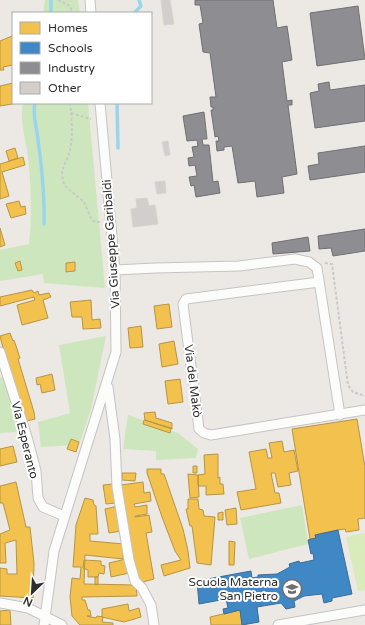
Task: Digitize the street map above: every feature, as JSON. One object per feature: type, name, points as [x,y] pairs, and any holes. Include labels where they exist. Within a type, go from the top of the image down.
[{"type":"street","points":[[90,0],[91,12]]},
{"type":"street","name":"Via Giuseppe Garibaldi","points":[[45,620],[54,550],[116,352],[115,270],[100,104]]},
{"type":"street","points":[[115,270],[238,266],[295,259],[314,265],[317,268],[340,414]]},
{"type":"street","name":"Via del Makò","points":[[319,282],[186,299],[184,304],[199,428],[204,433],[210,435],[365,410]]},
{"type":"street","name":"Via Esperanto","points":[[0,352],[29,444],[36,471],[38,498],[43,507],[64,516]]},
{"type":"street","name":"Via Giuseppe Garibaldi","points":[[107,383],[115,439],[117,487],[129,560],[135,581],[142,588],[151,605],[154,625]]},
{"type":"street","points":[[0,603],[28,608],[45,620],[62,625]]},
{"type":"street","points":[[278,625],[365,610]]},
{"type":"path","points":[[58,0],[70,6],[72,12]]},
{"type":"path","points":[[70,104],[70,150],[61,170],[64,185],[84,202],[91,218],[95,222],[111,224]]},
{"type":"path","points":[[71,113],[89,119],[101,119]]},
{"type":"green space","points":[[45,0],[78,0],[80,12],[43,12]]},
{"type":"green space","points":[[23,104],[88,104],[105,288],[44,283],[43,274],[0,281],[0,250],[29,244],[31,223],[30,189],[28,157],[22,124]]},
{"type":"green space","points":[[106,336],[91,409],[79,445],[41,447],[38,422],[70,413],[59,345]]},
{"type":"green space","points":[[4,377],[17,432],[0,433],[0,378]]},
{"type":"green space","points":[[128,415],[178,433],[198,449],[196,458],[156,460],[156,451],[123,449]]},
{"type":"green space","points":[[302,505],[308,544],[249,559],[240,518]]},
{"type":"green space","points":[[365,533],[365,590],[358,591],[346,537]]},
{"type":"building: Homes","points":[[12,36],[12,65],[3,67],[4,70],[0,70],[0,41]]},
{"type":"building: Homes","points":[[12,83],[12,104],[0,106],[0,86]]},
{"type":"building: Homes","points":[[15,148],[18,158],[9,161],[6,151]]},
{"type":"building: Homes","points":[[23,157],[25,165],[2,172],[9,196],[0,199],[0,164]]},
{"type":"building: Homes","points":[[19,201],[21,207],[25,206],[26,214],[11,218],[6,204]]},
{"type":"building: Homes","points":[[0,228],[5,245],[0,247]]},
{"type":"building: Homes","points":[[20,261],[22,270],[18,271],[15,263]]},
{"type":"building: Homes","points":[[75,262],[75,271],[66,272],[66,263]]},
{"type":"building: Homes","points":[[32,290],[34,293],[38,291],[39,295],[49,293],[51,297],[43,300],[48,318],[22,325],[17,305],[35,300],[34,297],[0,306],[0,297]]},
{"type":"building: Homes","points":[[91,300],[92,320],[100,319],[101,328],[83,329],[82,317],[72,317],[70,302]]},
{"type":"building: Homes","points":[[169,304],[172,327],[157,329],[154,306]]},
{"type":"building: Homes","points":[[141,326],[143,347],[130,348],[128,328]]},
{"type":"building: Homes","points":[[10,333],[20,358],[18,359],[35,419],[26,421],[2,344],[0,336]]},
{"type":"building: Homes","points":[[174,341],[178,364],[162,367],[159,344]]},
{"type":"building: Homes","points":[[52,374],[55,390],[42,393],[40,384],[37,385],[36,378]]},
{"type":"building: Homes","points":[[180,379],[183,402],[168,404],[165,381]]},
{"type":"building: Homes","points":[[155,412],[156,418],[172,423],[172,429],[145,420],[144,413]]},
{"type":"building: Homes","points":[[357,419],[365,467],[365,518],[358,519],[359,530],[346,532],[345,529],[338,530],[315,535],[316,538],[310,539],[292,429]]},
{"type":"building: Homes","points":[[144,420],[171,428],[170,433],[143,424]]},
{"type":"building: Homes","points":[[71,439],[79,442],[76,452],[67,449]]},
{"type":"building: Homes","points":[[282,441],[284,452],[294,450],[298,471],[289,473],[291,485],[278,487],[275,473],[271,473],[275,493],[279,493],[281,503],[241,510],[237,492],[256,489],[249,452],[266,449],[268,458],[272,458],[269,443]]},
{"type":"building: Homes","points":[[13,446],[17,462],[0,466],[0,449]]},
{"type":"building: Homes","points":[[218,454],[218,478],[220,477],[220,484],[223,484],[224,494],[206,495],[206,486],[198,486],[198,475],[205,474],[204,455]]},
{"type":"building: Homes","points":[[193,466],[197,466],[197,473],[193,473]]},
{"type":"building: Homes","points":[[147,469],[161,469],[161,474],[164,474],[183,529],[188,551],[190,568],[164,576],[161,565],[181,560],[175,551],[162,517]]},
{"type":"building: Homes","points":[[122,473],[136,473],[135,481],[122,480]]},
{"type":"building: Homes","points":[[188,474],[198,475],[199,497],[190,498]]},
{"type":"building: Homes","points":[[16,482],[26,527],[30,527],[34,563],[33,598],[0,596],[0,568],[7,569],[7,574],[17,574],[16,540],[5,543],[6,563],[0,563],[0,534],[10,530],[3,503],[0,503],[0,486]]},
{"type":"building: Homes","points":[[143,482],[144,493],[150,492],[151,501],[134,504],[135,507],[147,505],[147,514],[135,517],[149,515],[152,532],[146,533],[154,579],[143,582],[137,578],[127,534],[121,485]]},
{"type":"building: Homes","points":[[113,484],[116,503],[106,504],[103,485]]},
{"type":"building: Homes","points":[[85,498],[93,500],[94,505],[96,506],[98,534],[90,534],[90,541],[124,544],[123,559],[85,555],[84,584],[136,585],[137,596],[82,597],[82,600],[85,600],[88,610],[90,610],[91,616],[87,616],[96,618],[97,616],[103,617],[102,622],[113,623],[113,625],[80,625],[72,616],[70,597],[72,578],[80,579],[81,567],[73,567],[76,525]]},
{"type":"building: Homes","points":[[188,499],[198,499],[199,509],[203,510],[204,516],[215,517],[211,565],[197,563],[192,526],[190,526],[186,509],[188,509]]},
{"type":"building: Homes","points":[[118,506],[122,531],[109,533],[105,509]]},
{"type":"building: Homes","points":[[236,508],[237,524],[227,525],[225,510]]},
{"type":"building: Homes","points":[[223,512],[223,520],[218,520],[218,513]]},
{"type":"building: Homes","points":[[229,541],[235,542],[234,565],[229,565]]},
{"type":"building: Homes","points":[[126,559],[129,573],[111,577],[109,563]]},
{"type":"building: Homes","points":[[84,560],[101,561],[101,565],[105,566],[104,574],[99,573],[98,577],[88,577],[88,570],[83,568]]},
{"type":"building: Homes","points":[[95,577],[98,577],[98,584],[95,585]]},
{"type":"building: Homes","points":[[128,604],[129,611],[139,608],[141,617],[124,622],[102,617],[102,609]]},
{"type":"building: Homes","points":[[10,610],[11,625],[0,625],[0,611]]},
{"type":"building: Homes","points":[[240,610],[242,625],[211,625],[210,617]]},
{"type":"building: Schools","points":[[338,530],[352,594],[332,598],[332,601],[324,603],[322,594],[304,596],[294,601],[295,607],[286,609],[281,603],[257,607],[259,622],[242,625],[240,610],[224,614],[223,609],[228,608],[226,599],[199,604],[197,581],[251,571],[252,578],[258,577],[258,575],[277,574],[290,567],[289,564],[299,561],[300,563],[314,560],[308,540],[316,538],[315,535]]},
{"type":"building: Industry","points":[[195,0],[273,0],[277,28],[287,26],[292,60],[282,62],[287,101],[292,100],[292,105],[288,105],[297,174],[282,177],[284,193],[257,197],[255,181],[238,183],[232,146],[224,147],[224,150],[217,151],[216,141],[219,141],[218,136],[215,137],[211,110],[213,110],[213,107],[211,107],[210,97],[216,97],[210,53],[203,52],[199,24],[203,23],[200,5],[195,5]]},
{"type":"building: Industry","points":[[358,6],[365,59],[317,66],[310,13]]},
{"type":"building: Industry","points":[[329,82],[330,90],[365,85],[365,121],[315,128],[310,93],[319,91],[318,84]]},
{"type":"building: Industry","points":[[204,112],[207,139],[202,139],[203,145],[209,145],[213,182],[218,181],[220,193],[196,197],[194,185],[191,186],[189,177],[197,176],[195,165],[189,166],[188,158],[194,157],[192,147],[198,146],[197,140],[187,141],[183,116]]},
{"type":"building: Industry","points":[[365,146],[365,172],[310,180],[308,166],[319,164],[318,153]]},
{"type":"building: Industry","points":[[365,229],[365,251],[333,256],[331,248],[319,249],[318,236]]},
{"type":"building: Industry","points":[[308,237],[310,251],[273,254],[272,243]]},
{"type":"building: Other","points":[[161,0],[170,0],[174,24],[164,25]]},
{"type":"building: Other","points":[[168,141],[170,155],[165,156],[162,142]]},
{"type":"building: Other","points":[[165,181],[166,193],[157,194],[155,182]]},
{"type":"building: Other","points":[[147,198],[149,206],[155,205],[158,224],[133,227],[131,209],[137,208],[136,199]]},
{"type":"waterway","points":[[51,0],[51,12]]},
{"type":"waterway","points":[[135,12],[141,6],[139,0]]},
{"type":"waterway","points":[[35,104],[34,117],[43,182],[44,224]]},
{"type":"waterway","points":[[117,104],[118,148]]},
{"type":"place","name":"Scuola Materna San Pietro","points":[[292,589]]}]
